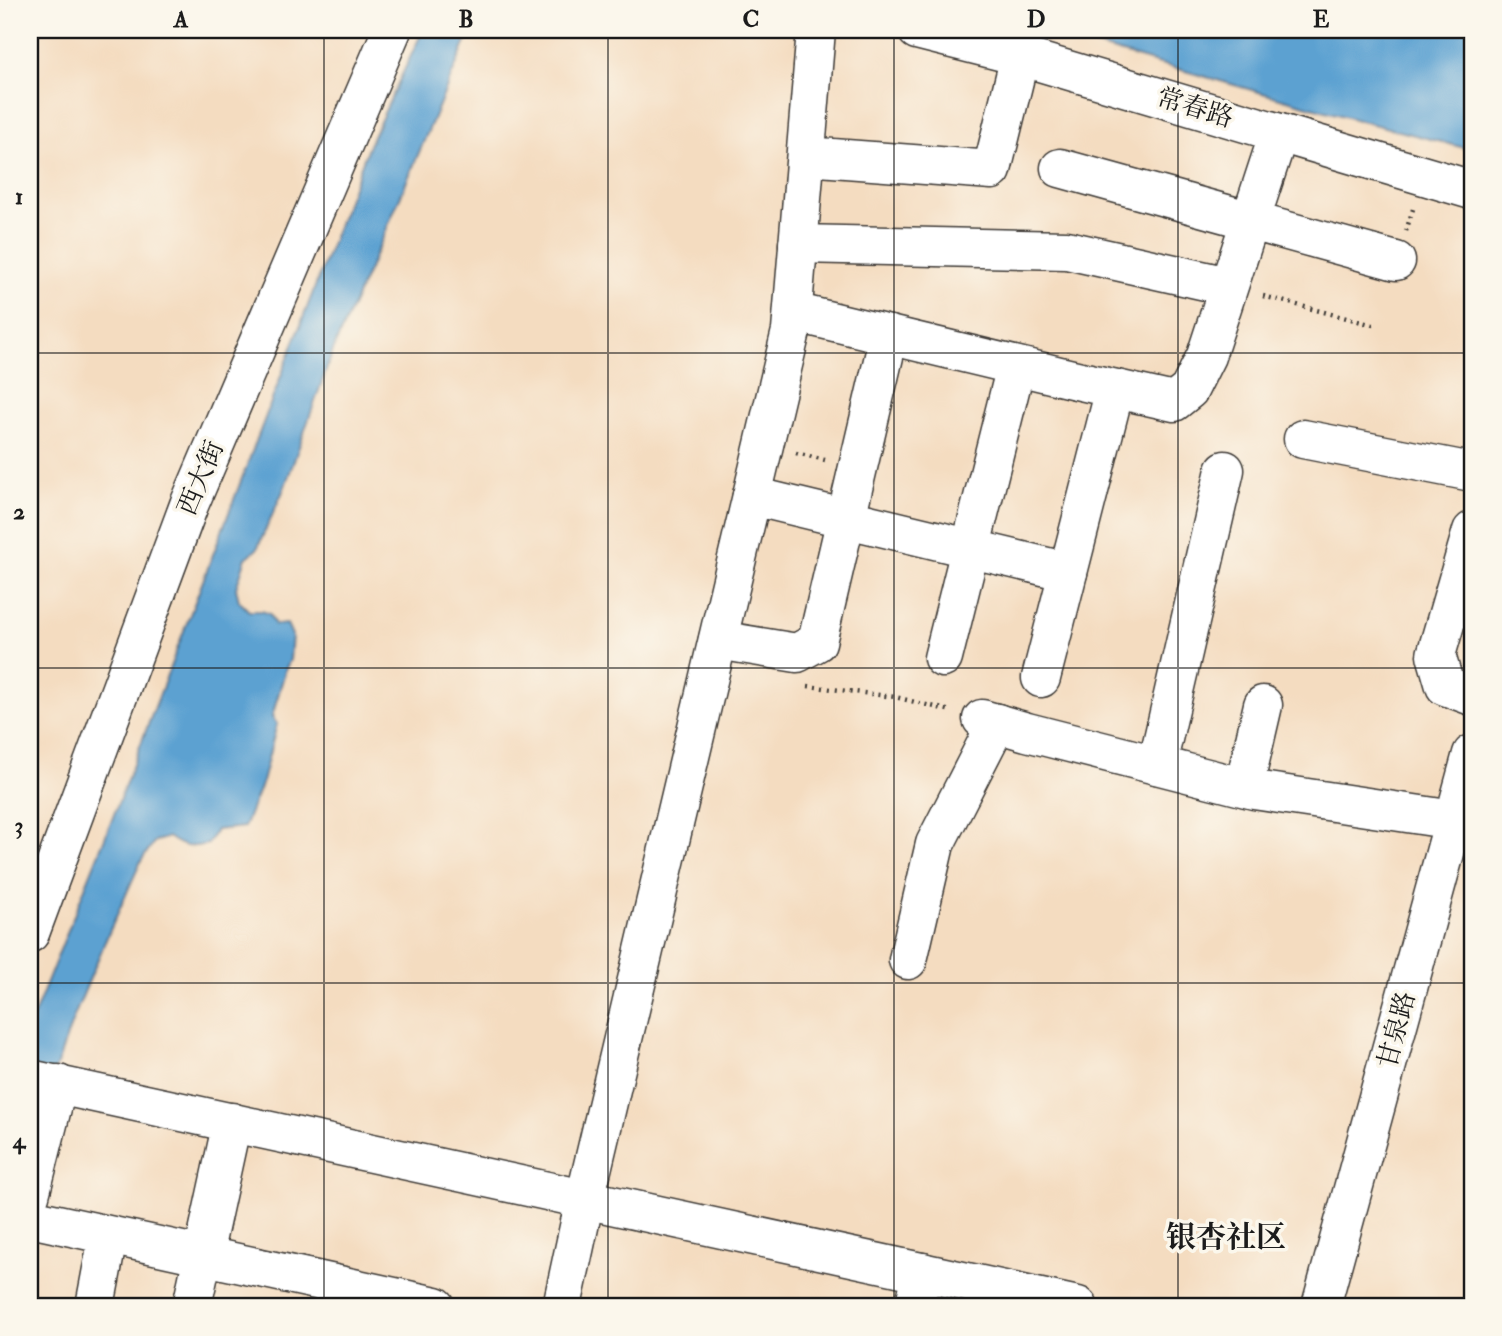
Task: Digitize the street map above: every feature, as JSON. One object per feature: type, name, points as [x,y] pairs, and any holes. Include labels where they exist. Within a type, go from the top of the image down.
[{"type":"street","name":"西大街","points":[[30,933],[189,505],[392,30]]},
{"type":"street","points":[[562,1306],[792,331],[816,30]]},
{"type":"street","name":"常春路","points":[[918,30],[1020,56],[1472,190]]},
{"type":"street","points":[[806,156],[992,170],[1020,56]]},
{"type":"street","points":[[793,312],[1174,402],[1189,390],[1206,356],[1279,133]]},
{"type":"street","points":[[1059,169],[1396,261]]},
{"type":"street","points":[[798,244],[1067,250],[1228,286]]},
{"type":"street","points":[[718,640],[797,653],[817,642],[889,335]]},
{"type":"street","points":[[943,658],[1016,366]]},
{"type":"street","points":[[1041,678],[1115,389]]},
{"type":"street","points":[[1303,439],[1472,472]]},
{"type":"street","points":[[1157,765],[1225,470]]},
{"type":"street","points":[[752,496],[1068,572]]},
{"type":"street","points":[[1472,531],[1436,655],[1445,686],[1472,696]]},
{"type":"street","points":[[1244,788],[1263,705]]},
{"type":"street","points":[[908,960],[935,844],[989,721],[1244,788],[1454,820]]},
{"type":"street","name":"甘泉路","points":[[1321,1306],[1472,754]]},
{"type":"street","points":[[30,1195],[44,1082],[586,1199],[919,1289],[1078,1306]]},
{"type":"street","points":[[192,1306],[232,1122]]},
{"type":"street","points":[[30,1218],[436,1306]]},
{"type":"street","points":[[95,1306],[106,1248]]},
{"type":"path","points":[[1396,261],[1423,176]]},
{"type":"path","points":[[1228,286],[1377,326]]},
{"type":"path","points":[[764,446],[857,467]]},
{"type":"path","points":[[803,686],[895,697],[989,721]]},
{"type":"water","points":[[423,30],[471,30],[335,345],[284,489],[257,549],[246,558],[236,588],[239,601],[249,611],[270,614],[275,625],[287,624],[292,635],[290,660],[272,717],[277,724],[262,782],[244,827],[216,830],[208,844],[196,846],[182,845],[168,837],[154,842],[141,861],[73,1019],[30,1142],[30,1025],[108,830],[369,145]]},
{"type":"water","points":[[1041,30],[1472,30],[1472,150],[1361,121]]},
{"type":"district","name":"银杏社区","points":[[1226,1237]]}]
